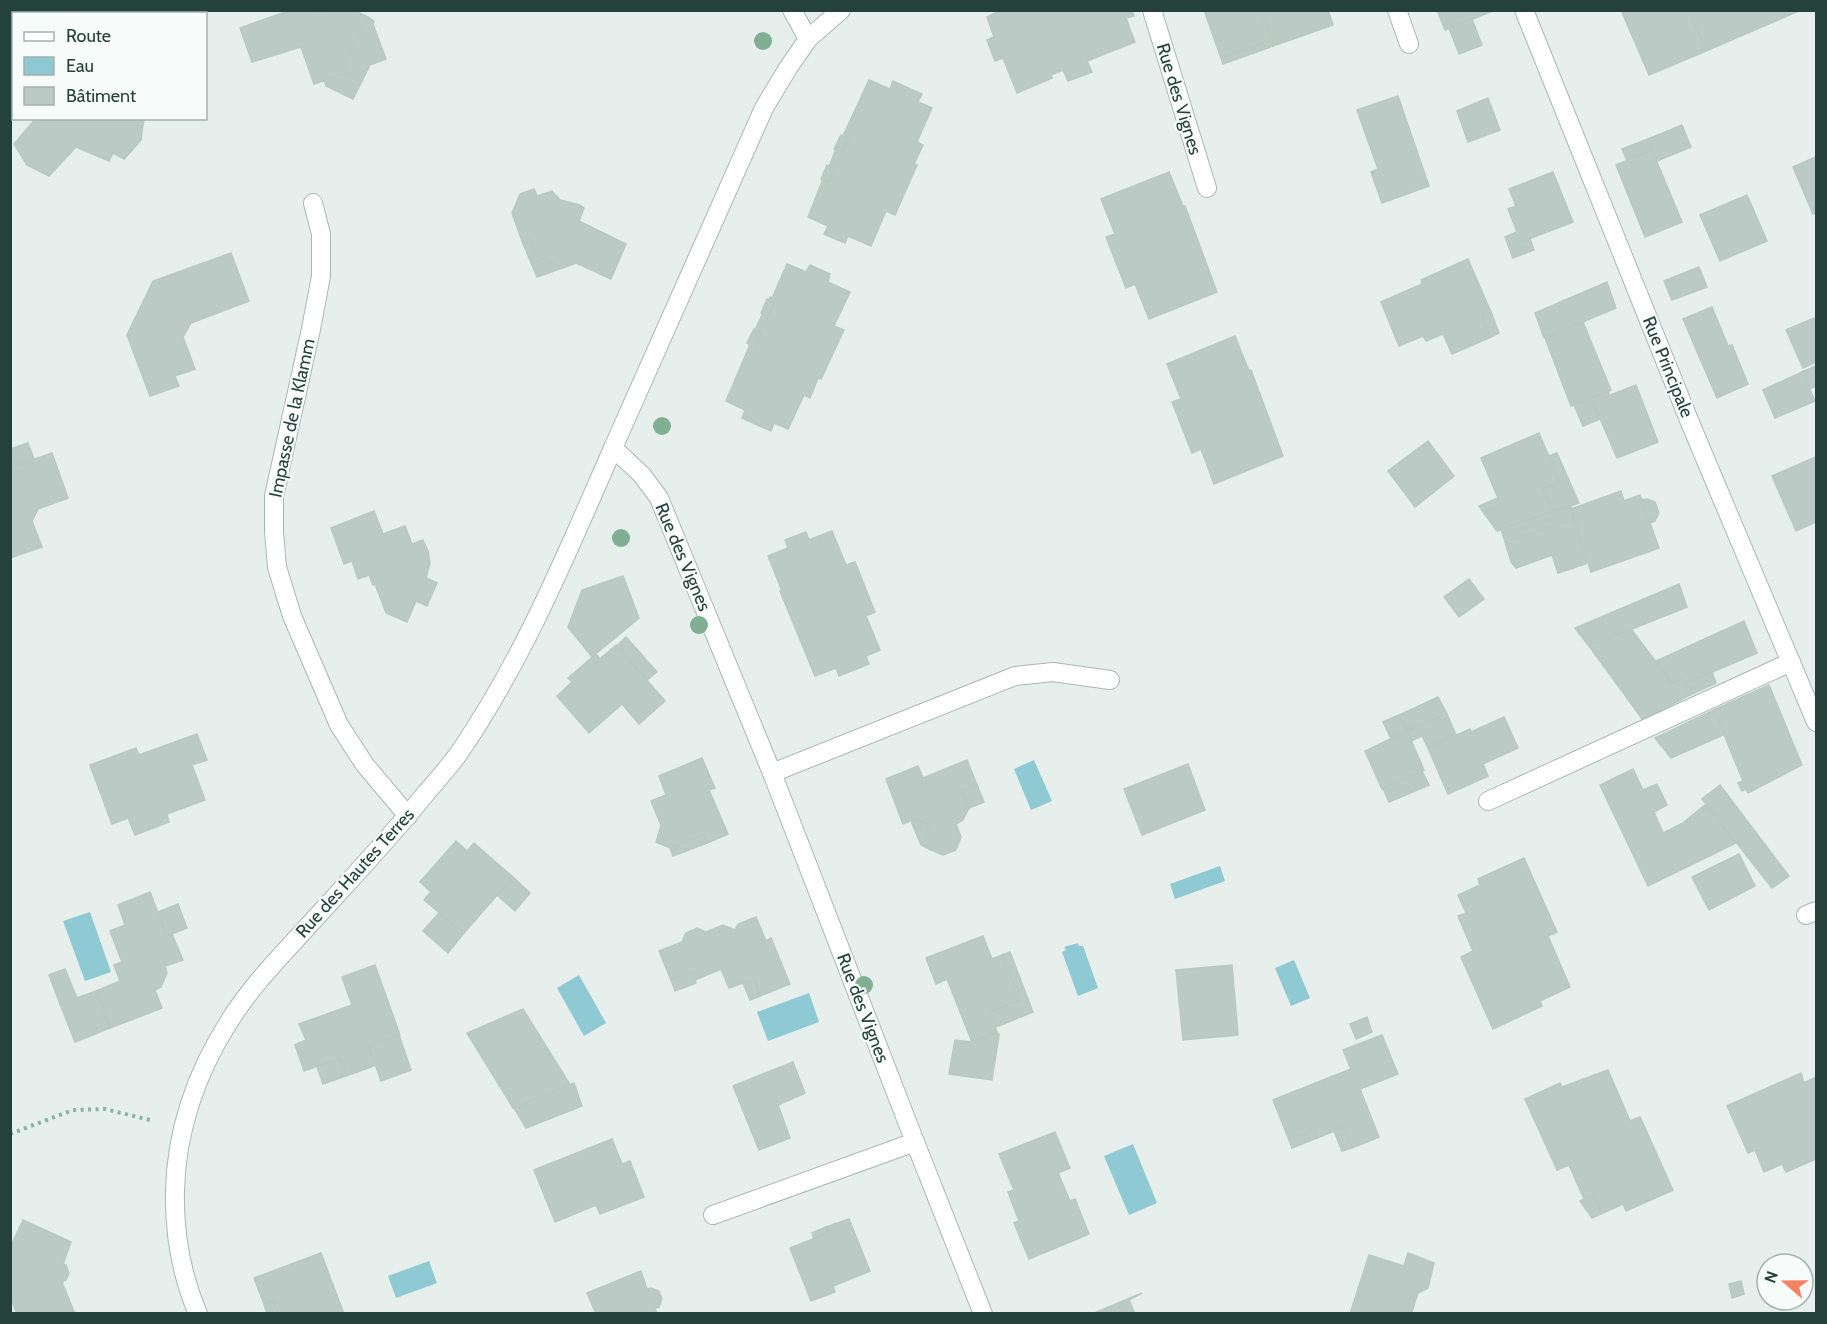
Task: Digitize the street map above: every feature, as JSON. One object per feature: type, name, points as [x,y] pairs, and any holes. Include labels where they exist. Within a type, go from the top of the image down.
[{"type":"street","points":[[792,10],[808,39]]},
{"type":"street","points":[[613,448],[764,108],[808,39],[841,10]]},
{"type":"street","name":"Rue des Vignes","points":[[1152,10],[1207,188]]},
{"type":"street","points":[[1397,10],[1409,44]]},
{"type":"street","name":"Rue Principale","points":[[1524,10],[1691,425],[1816,722]]},
{"type":"street","name":"Impasse de la Klamm","points":[[313,203],[321,234],[321,276],[273,496],[278,567],[292,616],[339,725],[365,765],[408,816]]},
{"type":"street","name":"Rue des Vignes","points":[[613,448],[642,475],[659,498],[772,773],[983,1314]]},
{"type":"street","name":"Rue des Hautes Terres","points":[[198,1314],[180,1260],[175,1216],[176,1172],[182,1131],[194,1092],[209,1056],[227,1023],[259,981],[408,816],[457,755],[502,687],[552,587],[613,448]]},
{"type":"street","points":[[1488,801],[1791,662]]},
{"type":"street","points":[[772,773],[1015,676],[1053,672],[1110,680]]},
{"type":"street","points":[[713,1215],[915,1142]]},
{"type":"path","points":[[10,1134],[73,1110],[105,1109],[142,1117],[182,1131]]},
{"type":"water","points":[[1034,760],[1052,801],[1031,810],[1014,769]]},
{"type":"water","points":[[1220,866],[1225,881],[1175,899],[1170,884]]},
{"type":"water","points":[[90,912],[111,972],[85,981],[63,921]]},
{"type":"water","points":[[1078,943],[1079,946],[1083,946],[1098,988],[1078,996],[1062,952],[1066,950],[1064,947]]},
{"type":"water","points":[[1294,960],[1310,998],[1291,1006],[1275,968]]},
{"type":"water","points":[[579,975],[606,1023],[584,1036],[557,988]]},
{"type":"water","points":[[809,993],[819,1022],[768,1041],[757,1012]]},
{"type":"water","points":[[1133,1144],[1157,1203],[1129,1215],[1104,1156]]},
{"type":"water","points":[[429,1261],[437,1283],[396,1298],[388,1276]]},
{"type":"building","points":[[290,10],[314,10],[314,12],[354,10],[368,17],[344,64],[348,73],[314,84],[301,47],[252,62],[240,28]]},
{"type":"building","points":[[1002,10],[1132,10],[1134,16],[1126,18],[1135,42],[1087,61],[1092,72],[1068,81],[1063,70],[1051,75],[1052,78],[1017,93],[1003,58],[995,61],[987,40],[994,37],[987,17]]},
{"type":"building","points":[[1212,10],[1261,10],[1272,40],[1221,58],[1205,13]]},
{"type":"building","points":[[1261,10],[1328,10],[1333,25],[1273,46]]},
{"type":"building","points":[[1437,10],[1493,10],[1493,11],[1445,30]]},
{"type":"building","points":[[1621,10],[1689,10],[1706,51],[1649,75]]},
{"type":"building","points":[[1689,10],[1801,10],[1706,51]]},
{"type":"building","points":[[368,17],[374,21],[373,24],[386,59],[370,65],[353,99],[326,86],[324,80],[348,73],[344,64]]},
{"type":"building","points":[[1472,19],[1482,45],[1459,54],[1449,28]]},
{"type":"building","points":[[1272,40],[1273,46],[1223,64],[1221,58]]},
{"type":"building","points":[[869,80],[890,89],[893,81],[922,94],[918,102],[932,108],[917,142],[923,145],[914,164],[917,165],[895,215],[886,211],[871,246],[848,236],[845,243],[824,234],[828,226],[808,217],[823,179],[829,182],[834,169],[829,167],[836,149],[843,152],[849,139],[843,136]]},
{"type":"building","points":[[1398,96],[1429,186],[1382,203],[1371,172],[1378,169],[1357,110]]},
{"type":"building","points":[[1488,98],[1500,130],[1468,142],[1457,111]]},
{"type":"building","points":[[34,120],[144,120],[141,140],[124,159],[113,153],[109,161],[76,147],[49,176],[27,165],[14,144]]},
{"type":"building","points":[[1682,125],[1691,147],[1657,161],[1648,139]]},
{"type":"building","points":[[841,135],[849,139],[843,152],[834,149]]},
{"type":"building","points":[[1648,139],[1652,150],[1627,161],[1622,149]]},
{"type":"building","points":[[1652,150],[1682,222],[1645,237],[1616,165]]},
{"type":"building","points":[[1816,157],[1816,213],[1813,214],[1793,167]]},
{"type":"building","points":[[827,165],[834,169],[829,182],[821,179]]},
{"type":"building","points":[[1169,172],[1183,206],[1185,206],[1217,292],[1149,319],[1135,284],[1126,288],[1106,237],[1115,234],[1101,199]]},
{"type":"building","points":[[1553,172],[1573,222],[1521,242],[1508,209],[1516,206],[1509,189]]},
{"type":"building","points":[[534,189],[537,196],[552,191],[560,200],[580,205],[584,208],[579,221],[626,244],[611,279],[576,263],[563,268],[535,255],[529,238],[522,241],[512,213],[520,194]]},
{"type":"building","points":[[1747,195],[1767,241],[1720,261],[1700,215]]},
{"type":"building","points":[[1517,232],[1521,242],[1530,239],[1534,250],[1513,258],[1505,237]]},
{"type":"building","points":[[529,238],[535,255],[563,268],[537,277],[522,241]]},
{"type":"building","points":[[231,253],[249,301],[191,323],[183,337],[195,369],[175,376],[179,386],[150,396],[127,335],[153,281]]},
{"type":"building","points":[[1468,259],[1491,312],[1482,316],[1491,337],[1452,354],[1443,334],[1426,341],[1423,336],[1399,346],[1381,302],[1422,284],[1421,280]]},
{"type":"building","points":[[787,264],[806,272],[810,265],[830,274],[828,282],[850,292],[834,326],[844,330],[821,379],[818,378],[810,398],[804,395],[788,429],[774,423],[771,431],[742,418],[745,410],[726,401],[749,344],[756,346],[762,333],[755,330],[763,313],[768,316],[774,303],[769,300],[770,297],[772,298]]},
{"type":"building","points":[[1699,267],[1707,287],[1672,300],[1664,281]]},
{"type":"building","points":[[1607,282],[1616,308],[1544,338],[1535,313]]},
{"type":"building","points":[[767,299],[774,303],[768,316],[761,313]]},
{"type":"building","points":[[1712,307],[1728,346],[1732,345],[1748,384],[1717,398],[1683,319]]},
{"type":"building","points":[[1491,312],[1499,333],[1491,337],[1482,316]]},
{"type":"building","points":[[1814,318],[1816,362],[1803,368],[1786,330]]},
{"type":"building","points":[[1583,322],[1611,390],[1571,406],[1545,338]]},
{"type":"building","points":[[754,329],[762,333],[756,346],[747,343]]},
{"type":"building","points":[[1235,336],[1249,371],[1251,370],[1283,456],[1214,484],[1201,449],[1192,453],[1172,402],[1181,399],[1167,364]]},
{"type":"building","points":[[1816,366],[1816,386],[1810,389],[1802,372]]},
{"type":"building","points":[[1802,372],[1815,401],[1775,418],[1763,390]]},
{"type":"building","points":[[1636,385],[1658,442],[1617,458],[1593,402]]},
{"type":"building","points":[[1608,391],[1610,396],[1593,402],[1600,419],[1583,426],[1574,405]]},
{"type":"building","points":[[1539,433],[1560,482],[1543,489],[1553,512],[1497,531],[1484,513],[1501,505],[1481,458]]},
{"type":"building","points":[[1428,441],[1454,476],[1415,507],[1388,471]]},
{"type":"building","points":[[28,443],[34,459],[10,468],[10,449]]},
{"type":"building","points":[[52,453],[68,498],[38,509],[32,521],[42,547],[10,558],[10,468]]},
{"type":"building","points":[[1557,453],[1579,503],[1553,512],[1543,489],[1560,482],[1549,456]]},
{"type":"building","points":[[1816,457],[1816,522],[1796,531],[1772,476]]},
{"type":"building","points":[[1621,491],[1624,501],[1640,495],[1659,548],[1591,572],[1571,509]]},
{"type":"building","points":[[1498,498],[1501,505],[1484,513],[1479,506]]},
{"type":"building","points":[[1642,500],[1655,502],[1659,513],[1655,521],[1650,523]]},
{"type":"building","points":[[1571,505],[1574,519],[1505,542],[1501,529]]},
{"type":"building","points":[[374,511],[383,534],[405,526],[412,544],[423,540],[428,551],[430,563],[426,578],[437,583],[427,606],[416,601],[407,622],[386,613],[375,584],[373,585],[369,575],[358,579],[352,561],[344,564],[331,528]]},
{"type":"building","points":[[1574,519],[1588,563],[1558,573],[1552,555],[1516,568],[1511,562],[1505,542]]},
{"type":"building","points":[[832,531],[846,565],[855,562],[875,612],[866,616],[880,650],[866,656],[869,664],[839,676],[836,668],[815,676],[768,556],[788,548],[785,540],[806,532],[809,540]]},
{"type":"building","points":[[623,576],[639,618],[592,657],[568,627],[582,590]]},
{"type":"building","points":[[1469,579],[1484,599],[1459,617],[1444,597]]},
{"type":"building","points":[[1679,584],[1687,607],[1589,646],[1575,628]]},
{"type":"building","points":[[1744,621],[1757,653],[1684,684],[1682,679],[1672,683],[1656,661]]},
{"type":"building","points":[[1631,629],[1672,683],[1682,679],[1690,695],[1643,720],[1589,646]]},
{"type":"building","points":[[626,637],[657,672],[647,680],[617,646]]},
{"type":"building","points":[[616,645],[665,701],[639,724],[622,704],[589,733],[557,696],[572,682],[568,678],[596,654],[600,659]]},
{"type":"building","points":[[1712,672],[1716,683],[1690,695],[1684,684]]},
{"type":"building","points":[[1769,685],[1802,765],[1748,793],[1746,789],[1742,791],[1738,783],[1743,781],[1714,710]]},
{"type":"building","points":[[1438,697],[1447,714],[1407,731],[1399,715]]},
{"type":"building","points":[[1714,710],[1725,734],[1671,758],[1655,738]]},
{"type":"building","points":[[1447,714],[1456,735],[1428,748],[1422,736],[1411,741],[1407,731]]},
{"type":"building","points":[[1399,715],[1407,731],[1391,739],[1383,722]]},
{"type":"building","points":[[1504,717],[1518,748],[1483,764],[1488,776],[1448,794],[1428,748]]},
{"type":"building","points":[[1407,731],[1424,770],[1382,789],[1365,751]]},
{"type":"building","points":[[197,734],[207,760],[192,765],[205,800],[167,814],[169,822],[135,835],[128,818],[112,824],[90,765],[136,748],[139,755]]},
{"type":"building","points":[[702,758],[715,788],[709,790],[728,834],[707,843],[704,835],[670,848],[656,842],[661,825],[651,801],[666,795],[659,776]]},
{"type":"building","points":[[967,760],[977,785],[962,791],[969,808],[963,820],[956,824],[961,837],[956,850],[943,855],[929,849],[925,838],[930,825],[915,819],[903,824],[886,779],[918,766],[923,778]]},
{"type":"building","points":[[1188,764],[1205,810],[1142,835],[1124,789]]},
{"type":"building","points":[[1633,769],[1643,790],[1657,784],[1667,805],[1654,812],[1663,833],[1683,823],[1706,804],[1736,843],[1648,886],[1600,785]]},
{"type":"building","points":[[1422,771],[1429,785],[1389,802],[1383,788]]},
{"type":"building","points":[[977,785],[984,802],[969,808],[962,791]]},
{"type":"building","points":[[1720,785],[1789,876],[1772,888],[1702,799]]},
{"type":"building","points":[[915,819],[930,825],[925,838],[929,849],[921,845],[911,821]]},
{"type":"building","points":[[704,835],[707,843],[673,856],[670,848]]},
{"type":"building","points":[[456,841],[467,851],[474,843],[513,877],[464,933],[424,900],[431,892],[420,882]]},
{"type":"building","points":[[1739,854],[1755,886],[1709,910],[1692,877]]},
{"type":"building","points":[[1524,858],[1557,932],[1548,936],[1570,987],[1540,1001],[1542,1006],[1493,1029],[1461,957],[1473,951],[1458,916],[1466,913],[1458,895],[1480,885],[1478,879]]},
{"type":"building","points":[[513,877],[530,893],[515,911],[498,896]]},
{"type":"building","points":[[150,892],[167,936],[172,934],[183,960],[165,966],[167,973],[161,987],[155,990],[162,1008],[110,1028],[96,991],[120,981],[114,965],[122,962],[110,931],[125,925],[118,905]]},
{"type":"building","points":[[178,904],[187,928],[167,936],[158,912]]},
{"type":"building","points":[[439,913],[464,933],[448,953],[423,931]]},
{"type":"building","points":[[756,917],[766,941],[771,938],[790,984],[760,996],[754,979],[729,988],[721,969],[695,980],[692,972],[671,980],[659,951],[682,942],[686,933],[697,928],[706,932],[723,925],[735,930],[738,924]]},
{"type":"building","points":[[983,936],[992,959],[1002,955],[1020,1000],[990,1012],[997,1032],[972,1042],[947,979],[936,984],[926,958]]},
{"type":"building","points":[[1010,952],[1033,1012],[996,1027],[990,1012],[1020,1000],[1002,955]]},
{"type":"building","points":[[375,965],[400,1035],[369,1046],[376,1065],[346,1076],[340,1058],[304,1071],[295,1045],[306,1040],[299,1024],[352,1005],[342,977]]},
{"type":"building","points":[[1232,965],[1238,1035],[1183,1040],[1176,970]]},
{"type":"building","points":[[65,969],[77,998],[60,1004],[49,975]]},
{"type":"building","points":[[692,972],[696,983],[675,991],[671,980]]},
{"type":"building","points":[[754,979],[760,996],[750,1000],[743,983]]},
{"type":"building","points":[[96,991],[110,1028],[75,1042],[60,1004]]},
{"type":"building","points":[[523,1009],[571,1086],[513,1108],[467,1033]]},
{"type":"building","points":[[1367,1017],[1372,1032],[1356,1039],[1350,1024]]},
{"type":"building","points":[[997,1032],[999,1035],[992,1080],[949,1074],[955,1040],[972,1042]]},
{"type":"building","points":[[399,1035],[411,1070],[381,1081],[369,1046]]},
{"type":"building","points":[[1382,1035],[1398,1074],[1360,1089],[1379,1137],[1352,1148],[1344,1127],[1317,1138],[1314,1130],[1289,1140],[1273,1100],[1351,1069],[1343,1050]]},
{"type":"building","points":[[340,1058],[346,1076],[323,1084],[317,1067]]},
{"type":"building","points":[[793,1062],[805,1093],[778,1105],[790,1138],[759,1150],[733,1086]]},
{"type":"building","points":[[1608,1070],[1630,1121],[1640,1117],[1673,1190],[1626,1211],[1623,1204],[1601,1214],[1593,1195],[1584,1199],[1569,1165],[1557,1170],[1525,1099],[1560,1083],[1562,1087]]},
{"type":"building","points":[[1801,1073],[1804,1083],[1816,1077],[1816,1159],[1786,1172],[1782,1164],[1764,1172],[1755,1150],[1748,1153],[1727,1106]]},
{"type":"building","points":[[574,1083],[582,1106],[526,1128],[514,1108]]},
{"type":"building","points":[[1344,1127],[1352,1148],[1342,1151],[1334,1131]]},
{"type":"building","points":[[1314,1130],[1317,1138],[1292,1148],[1289,1140]]},
{"type":"building","points":[[1055,1132],[1070,1168],[1058,1173],[1070,1201],[1075,1199],[1089,1234],[1029,1259],[1014,1223],[1019,1221],[1008,1192],[1014,1190],[999,1154]]},
{"type":"building","points":[[612,1139],[622,1164],[630,1161],[644,1197],[600,1214],[596,1205],[555,1222],[534,1170]]},
{"type":"building","points":[[1593,1195],[1601,1214],[1592,1218],[1580,1201]]},
{"type":"building","points":[[849,1219],[870,1271],[833,1286],[835,1292],[811,1301],[790,1248],[829,1233],[826,1227]]},
{"type":"building","points":[[23,1220],[71,1242],[63,1264],[66,1265],[69,1273],[66,1280],[62,1282],[75,1314],[17,1314],[10,1296],[10,1248]]},
{"type":"building","points":[[826,1227],[829,1233],[814,1239],[812,1233]]},
{"type":"building","points":[[321,1253],[344,1314],[278,1314],[273,1301],[264,1304],[254,1278]]},
{"type":"building","points":[[1408,1253],[1434,1263],[1428,1288],[1418,1293],[1413,1314],[1350,1314],[1369,1255],[1404,1266]]},
{"type":"building","points":[[641,1271],[647,1289],[659,1291],[662,1299],[659,1307],[655,1308],[657,1314],[596,1314],[587,1293]]},
{"type":"building","points":[[1741,1281],[1744,1294],[1732,1298],[1729,1284]]},
{"type":"building","points":[[1142,1293],[1129,1300],[1135,1314],[1092,1314]]},
{"type":"building","points":[[273,1301],[278,1314],[267,1314],[264,1304]]}]
